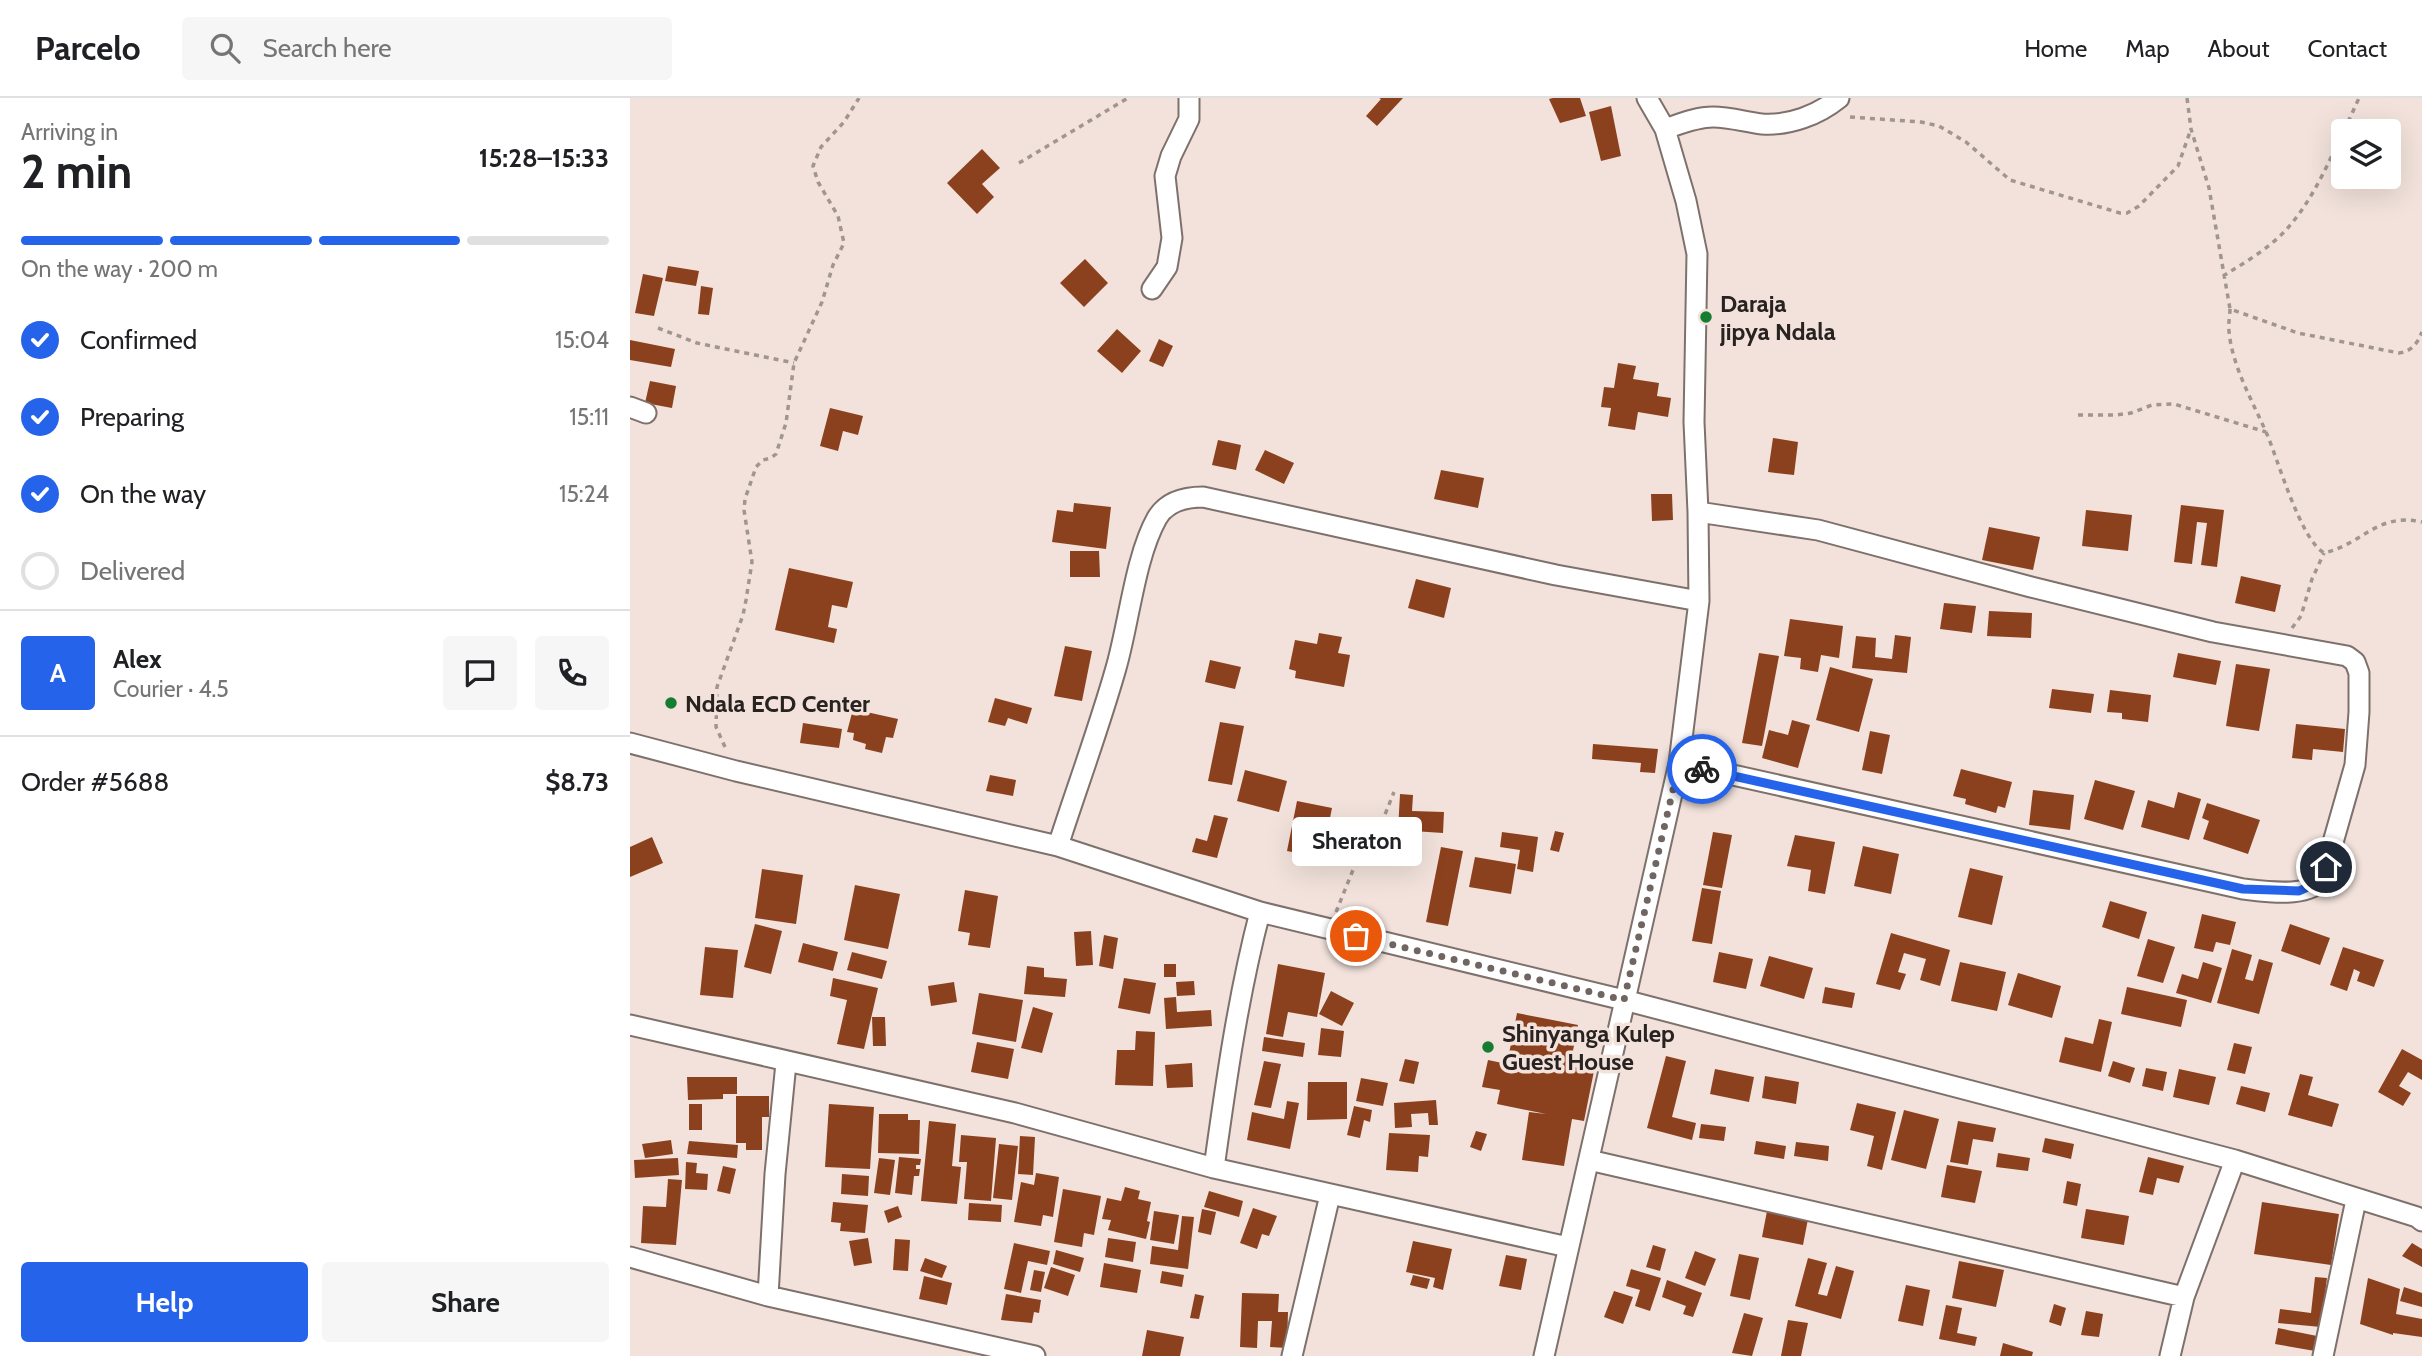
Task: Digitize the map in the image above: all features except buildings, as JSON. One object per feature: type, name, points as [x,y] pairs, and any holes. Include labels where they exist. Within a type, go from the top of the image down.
[{"type":"street","points":[[1152,289],[1167,267],[1171,238],[1164,176],[1189,119],[1189,98]]},
{"type":"street","points":[[1544,1356],[1679,764],[1699,601],[1694,422],[1697,254],[1686,201],[1665,129],[1647,98]]},
{"type":"street","points":[[1665,129],[1704,118],[1765,124],[1786,123],[1813,114],[1839,98]]},
{"type":"street","points":[[1058,846],[1117,666],[1146,545],[1158,516],[1170,504],[1184,497],[1203,497],[1556,575],[1699,601]]},
{"type":"street","points":[[1679,764],[2243,889],[2299,891],[2315,885],[2322,876],[2355,765],[2359,712],[2356,662],[2347,656],[2213,632],[1818,530],[1698,512]]},
{"type":"street","points":[[630,743],[736,771],[1058,846],[1260,912],[1624,1000],[2235,1160],[2420,1218]]},
{"type":"street","points":[[1214,1168],[1233,1029],[1260,912]]},
{"type":"street","points":[[630,1025],[786,1063],[1015,1113],[1214,1168],[1568,1247]]},
{"type":"street","points":[[768,1296],[775,1174],[786,1063]]},
{"type":"street","points":[[1589,1160],[2184,1297]]},
{"type":"street","points":[[2170,1356],[2184,1297],[2235,1160]]},
{"type":"street","points":[[1292,1356],[1330,1195]]},
{"type":"street","points":[[2323,1356],[2356,1200]]},
{"type":"street","points":[[630,1257],[768,1296],[1035,1356]]},
{"type":"street","points":[[949,1356],[973,1343]]},
{"type":"path","points":[[736,771],[716,727],[717,687],[743,615],[752,562],[744,510],[745,499],[756,467],[776,454],[786,423],[794,363],[822,302],[833,265],[844,243],[838,216],[814,169],[815,158],[859,98]]},
{"type":"path","points":[[1019,163],[1128,98]]},
{"type":"path","points":[[2187,98],[2191,129],[2209,188],[2223,276],[2230,296],[2228,330],[2234,352],[2245,387],[2300,518],[2315,545],[2324,553]]},
{"type":"path","points":[[2350,119],[2359,98]]},
{"type":"path","points":[[1813,114],[1881,118],[1939,126],[1966,142],[2010,180],[2120,213],[2127,213],[2139,206],[2178,166],[2191,129]]},
{"type":"path","points":[[2223,276],[2253,257],[2285,231],[2310,197],[2331,157]]},
{"type":"path","points":[[2230,309],[2298,333],[2399,353],[2409,351],[2422,332]]},
{"type":"path","points":[[658,328],[698,343],[794,363]]},
{"type":"path","points":[[2078,415],[2126,414],[2152,405],[2174,404],[2266,432]]},
{"type":"path","points":[[2279,645],[2301,616],[2312,579],[2324,553],[2343,547],[2374,527],[2400,519],[2422,522]]},
{"type":"path","points":[[1329,930],[1354,865],[1382,822],[1394,792]]},
{"type":"way so far","points":[[1356,936],[1624,1000],[1679,764],[1702,769]]},
{"type":"place","name":"Daraja jipya Ndala","points":[[1706,317]]},
{"type":"place","name":"Ndala ECD Center","points":[[671,703]]},
{"type":"place","name":"Sheraton","points":[[1356,936]]},
{"type":"place","name":"Shinyanga Kulep Guest House","points":[[1488,1047]]},
{"type":"route","points":[[1702,769],[2243,889],[2270,892],[2311,888],[2319,882],[2326,867]]}]
